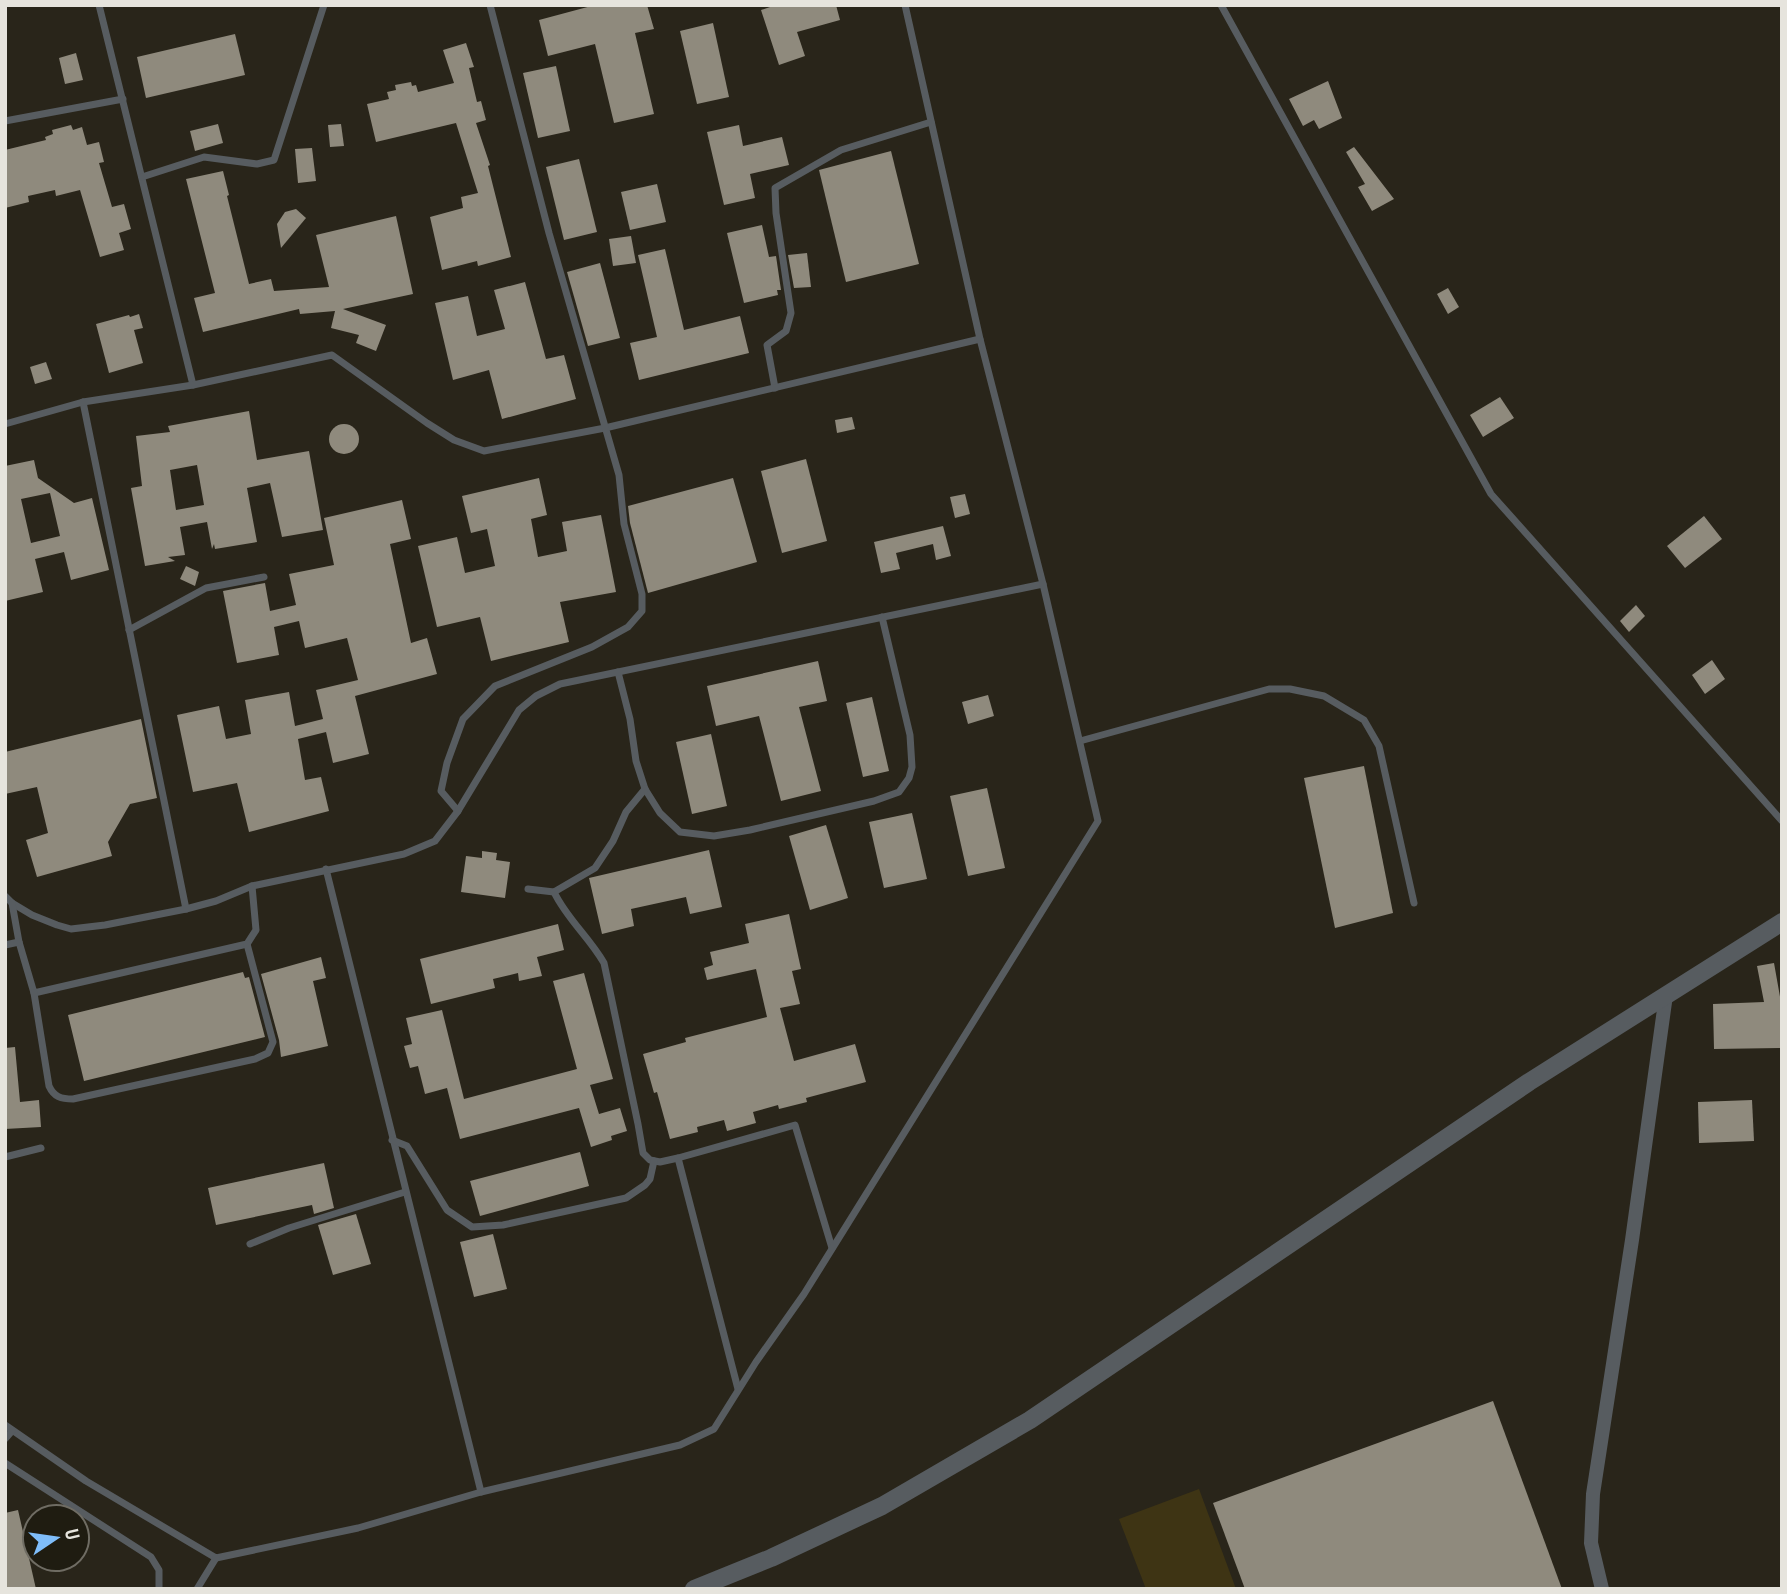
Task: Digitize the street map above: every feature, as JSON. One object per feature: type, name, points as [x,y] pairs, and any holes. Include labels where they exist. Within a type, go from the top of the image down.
[{"type":"street","points":[[694,1589],[771,1558],[882,1506],[1030,1420],[1518,1090],[1782,922]]},
{"type":"street","points":[[1602,1589],[1591,1543],[1593,1494],[1666,995]]},
{"type":"lane","points":[[99,5],[193,385]]},
{"type":"lane","points":[[458,811],[441,791],[447,763],[463,719],[495,686],[592,647],[628,627],[642,611],[642,594],[624,524],[619,475],[546,221],[490,5]]},
{"type":"lane","points":[[5,1439],[9,1428],[86,1481],[216,1558],[358,1528],[481,1492],[680,1445],[714,1429],[738,1389],[804,1294],[1098,821],[1043,584],[980,339],[905,5]]},
{"type":"lane","points":[[1221,5],[1491,494],[1782,821]]},
{"type":"lane","points":[[142,177],[204,157],[257,164],[274,160],[327,6]]},
{"type":"lane","points":[[5,121],[122,99]]},
{"type":"lane","points":[[775,388],[767,345],[786,331],[791,313],[776,213],[775,188],[841,150],[931,122]]},
{"type":"lane","points":[[5,424],[83,402],[193,385],[332,355],[427,423],[454,440],[484,451],[605,428],[980,339]]},
{"type":"lane","points":[[83,402],[186,909]]},
{"type":"lane","points":[[129,630],[206,588],[264,577]]},
{"type":"lane","points":[[5,896],[12,904],[32,915],[71,929],[186,909],[216,901],[252,886],[404,854],[435,841],[458,811],[519,710],[536,696],[560,684],[1043,584]]},
{"type":"lane","points":[[618,672],[630,719],[636,761],[645,789],[660,813],[680,832],[713,836],[874,801],[899,792],[909,778],[912,767],[910,736],[882,617]]},
{"type":"lane","points":[[1080,741],[1269,689],[1290,689],[1324,696],[1364,720],[1379,746],[1414,903]]},
{"type":"lane","points":[[528,889],[554,892],[595,868],[613,841],[625,812],[645,789]]},
{"type":"lane","points":[[326,869],[481,1492]]},
{"type":"lane","points":[[34,993],[247,944],[256,930],[252,886]]},
{"type":"lane","points":[[554,892],[575,925],[592,941],[604,962],[643,1153],[650,1160],[660,1162],[795,1125],[832,1248]]},
{"type":"lane","points":[[12,904],[19,942],[34,993],[49,1086],[52,1093],[63,1099],[255,1059],[268,1053],[273,1042],[247,944]]},
{"type":"lane","points":[[5,946],[19,942]]},
{"type":"lane","points":[[392,1140],[407,1146],[447,1210],[472,1227],[503,1225],[626,1198],[645,1185],[650,1178],[654,1161]]},
{"type":"lane","points":[[5,1157],[41,1148]]},
{"type":"lane","points":[[678,1158],[738,1389]]},
{"type":"lane","points":[[250,1244],[289,1228],[405,1192]]},
{"type":"lane","points":[[5,1463],[151,1557],[159,1570],[159,1589]]},
{"type":"lane","points":[[197,1589],[216,1558]]},
{"type":"shaded area","points":[[1199,1489],[1236,1589],[1146,1589],[1119,1519]]},
{"type":"building","points":[[595,5],[647,5],[654,29],[635,33],[654,114],[614,123],[595,44],[548,56],[539,20]]},
{"type":"building","points":[[776,5],[836,5],[840,20],[797,32],[805,56],[779,65],[761,10]]},
{"type":"building","points":[[713,23],[729,97],[697,104],[680,31]]},
{"type":"building","points":[[235,34],[245,75],[146,98],[137,57]]},
{"type":"building","points":[[466,43],[474,67],[469,68],[477,102],[481,101],[486,120],[476,123],[490,165],[488,166],[511,257],[478,266],[477,261],[442,270],[430,217],[463,208],[461,197],[478,193],[456,123],[376,142],[367,104],[389,99],[387,92],[396,90],[395,85],[411,82],[412,86],[416,85],[418,92],[454,83],[443,50]]},
{"type":"building","points":[[76,53],[83,80],[65,84],[59,58]]},
{"type":"building","points":[[556,66],[570,131],[538,138],[523,73]]},
{"type":"building","points":[[1328,81],[1342,118],[1319,129],[1314,120],[1303,126],[1289,99]]},
{"type":"building","points":[[218,124],[223,143],[195,151],[190,131]]},
{"type":"building","points":[[341,124],[344,146],[330,147],[328,125]]},
{"type":"building","points":[[71,125],[73,130],[82,127],[87,145],[99,142],[104,162],[99,163],[112,207],[124,204],[131,229],[119,233],[124,250],[100,257],[80,190],[56,196],[55,190],[28,196],[29,202],[5,208],[5,150],[46,140],[45,137],[53,134],[52,130]]},
{"type":"building","points":[[739,125],[743,146],[782,137],[789,165],[750,174],[755,198],[724,205],[707,132]]},
{"type":"building","points":[[1354,147],[1394,199],[1372,211],[1358,187],[1365,184],[1346,152]]},
{"type":"building","points":[[312,148],[316,181],[298,183],[295,149]]},
{"type":"building","points":[[891,151],[919,264],[846,282],[819,170]]},
{"type":"building","points":[[579,159],[597,232],[564,240],[546,167]]},
{"type":"building","points":[[223,171],[249,284],[271,279],[274,291],[329,287],[316,235],[396,216],[413,294],[343,309],[386,325],[376,351],[356,343],[359,335],[331,328],[335,311],[300,314],[299,309],[203,332],[194,298],[215,293],[186,179]]},
{"type":"building","points":[[657,184],[666,222],[630,230],[621,192]]},
{"type":"building","points":[[296,209],[306,218],[281,248],[277,224],[285,212]]},
{"type":"building","points":[[762,225],[769,257],[776,256],[781,290],[777,290],[778,295],[744,303],[727,233]]},
{"type":"building","points":[[631,236],[636,263],[613,266],[609,239]]},
{"type":"building","points":[[665,249],[684,330],[740,316],[749,353],[639,380],[630,343],[657,337],[638,255]]},
{"type":"building","points":[[807,253],[811,287],[794,288],[788,255]]},
{"type":"building","points":[[600,263],[620,338],[588,346],[567,272]]},
{"type":"building","points":[[525,282],[546,359],[564,355],[576,399],[502,419],[489,370],[453,380],[435,303],[468,296],[477,336],[505,329],[494,290]]},
{"type":"building","points":[[1448,288],[1459,307],[1448,314],[1437,294]]},
{"type":"building","points":[[139,314],[143,328],[134,330],[143,363],[109,373],[96,324]]},
{"type":"building","points":[[46,362],[52,379],[35,384],[30,367]]},
{"type":"building","points":[[1500,397],[1514,418],[1483,437],[1470,415]]},
{"type":"building","points":[[249,411],[257,460],[309,451],[323,530],[282,537],[270,483],[247,488],[257,542],[215,549],[214,544],[212,549],[207,522],[180,527],[185,555],[168,557],[175,561],[145,566],[131,488],[142,486],[136,436],[170,432],[168,426]],"holes":[[[197,465],[204,505],[176,510],[170,470]]]},
{"type":"building","points":[[852,417],[855,429],[837,433],[835,420]]},
{"type":"building","points":[[344,424],[355,428],[359,439],[355,450],[344,454],[333,450],[329,439],[333,428]]},
{"type":"building","points":[[806,459],[827,541],[782,553],[761,471]]},
{"type":"building","points":[[34,460],[38,478],[74,503],[92,498],[109,570],[71,580],[64,552],[35,559],[43,592],[5,601],[5,466]],"holes":[[[50,493],[60,536],[31,543],[21,499]]]},
{"type":"building","points":[[539,478],[547,515],[531,519],[538,557],[567,551],[562,522],[601,515],[616,592],[560,602],[569,642],[491,661],[480,617],[437,627],[418,546],[457,537],[465,573],[495,566],[487,529],[471,533],[462,496]]},
{"type":"building","points":[[733,478],[757,562],[648,593],[628,506]]},
{"type":"building","points":[[965,494],[970,514],[955,518],[950,497]]},
{"type":"building","points":[[402,500],[411,539],[390,544],[411,643],[427,638],[437,674],[355,696],[369,754],[333,763],[326,732],[298,739],[305,780],[321,777],[329,811],[249,832],[237,783],[193,792],[177,715],[219,706],[226,739],[251,734],[245,700],[289,692],[295,726],[323,719],[316,690],[358,680],[347,638],[305,648],[299,621],[274,627],[279,655],[237,663],[223,591],[265,583],[270,611],[296,605],[289,574],[334,565],[324,518]]},
{"type":"building","points":[[1704,516],[1722,539],[1685,568],[1667,546]]},
{"type":"building","points":[[943,526],[951,556],[936,560],[933,544],[896,553],[900,569],[881,573],[874,542]]},
{"type":"building","points":[[186,566],[199,572],[195,586],[180,579]]},
{"type":"building","points":[[1636,605],[1645,616],[1629,632],[1620,621]]},
{"type":"building","points":[[1712,660],[1725,679],[1705,694],[1692,675]]},
{"type":"building","points":[[818,661],[827,701],[799,707],[821,791],[781,801],[759,716],[716,726],[707,686]]},
{"type":"building","points":[[988,695],[994,716],[968,724],[962,702]]},
{"type":"building","points":[[872,697],[889,771],[863,777],[846,703]]},
{"type":"building","points":[[141,719],[157,798],[130,804],[108,842],[112,856],[37,877],[26,840],[48,833],[37,787],[5,794],[5,752]]},
{"type":"building","points":[[711,734],[727,806],[692,814],[676,742]]},
{"type":"building","points":[[1364,766],[1393,913],[1335,928],[1304,778]]},
{"type":"building","points":[[987,788],[1005,868],[968,876],[950,796]]},
{"type":"building","points":[[912,813],[927,879],[884,888],[869,822]]},
{"type":"building","points":[[826,825],[848,898],[810,910],[789,836]]},
{"type":"building","points":[[709,850],[722,907],[690,914],[686,897],[631,909],[634,926],[602,934],[589,878]]},
{"type":"building","points":[[482,851],[497,853],[496,860],[510,862],[505,898],[461,892],[466,856],[482,858]]},
{"type":"building","points":[[789,914],[801,969],[792,971],[800,1004],[780,1008],[794,1061],[855,1044],[866,1082],[806,1098],[807,1102],[779,1109],[778,1105],[753,1112],[756,1123],[727,1131],[724,1120],[697,1127],[698,1132],[670,1139],[643,1054],[686,1042],[685,1038],[767,1017],[756,969],[707,980],[704,968],[713,965],[710,952],[749,943],[745,924]]},
{"type":"building","points":[[558,924],[564,950],[537,957],[542,976],[519,981],[518,973],[493,979],[495,988],[431,1004],[420,959]]},
{"type":"building","points":[[321,957],[326,978],[313,981],[328,1046],[281,1057],[261,974]]},
{"type":"building","points":[[1774,963],[1782,1008],[1782,1048],[1714,1049],[1713,1004],[1764,1002],[1757,966]]},
{"type":"building","points":[[243,972],[245,978],[249,977],[265,1037],[84,1081],[68,1015]]},
{"type":"building","points":[[584,973],[613,1079],[590,1085],[599,1114],[620,1108],[627,1131],[611,1136],[612,1140],[591,1147],[579,1108],[460,1139],[447,1088],[425,1094],[418,1066],[410,1068],[404,1046],[412,1044],[406,1018],[442,1010],[464,1099],[577,1069],[553,981]]},
{"type":"building","points":[[15,1047],[20,1102],[39,1100],[41,1127],[5,1129],[5,1048]]},
{"type":"building","points":[[1752,1100],[1754,1141],[1699,1143],[1698,1102]]},
{"type":"building","points":[[580,1152],[589,1186],[480,1216],[470,1181]]},
{"type":"building","points":[[324,1163],[334,1208],[314,1214],[312,1205],[216,1225],[208,1188]]},
{"type":"building","points":[[356,1214],[371,1264],[333,1275],[318,1225]]},
{"type":"building","points":[[493,1234],[507,1289],[474,1297],[460,1242]]},
{"type":"building","points":[[1493,1401],[1562,1589],[1245,1589],[1213,1503]]},
{"type":"building","points":[[18,1510],[21,1523],[21,1573],[32,1573],[36,1589],[5,1589],[5,1513]]}]
